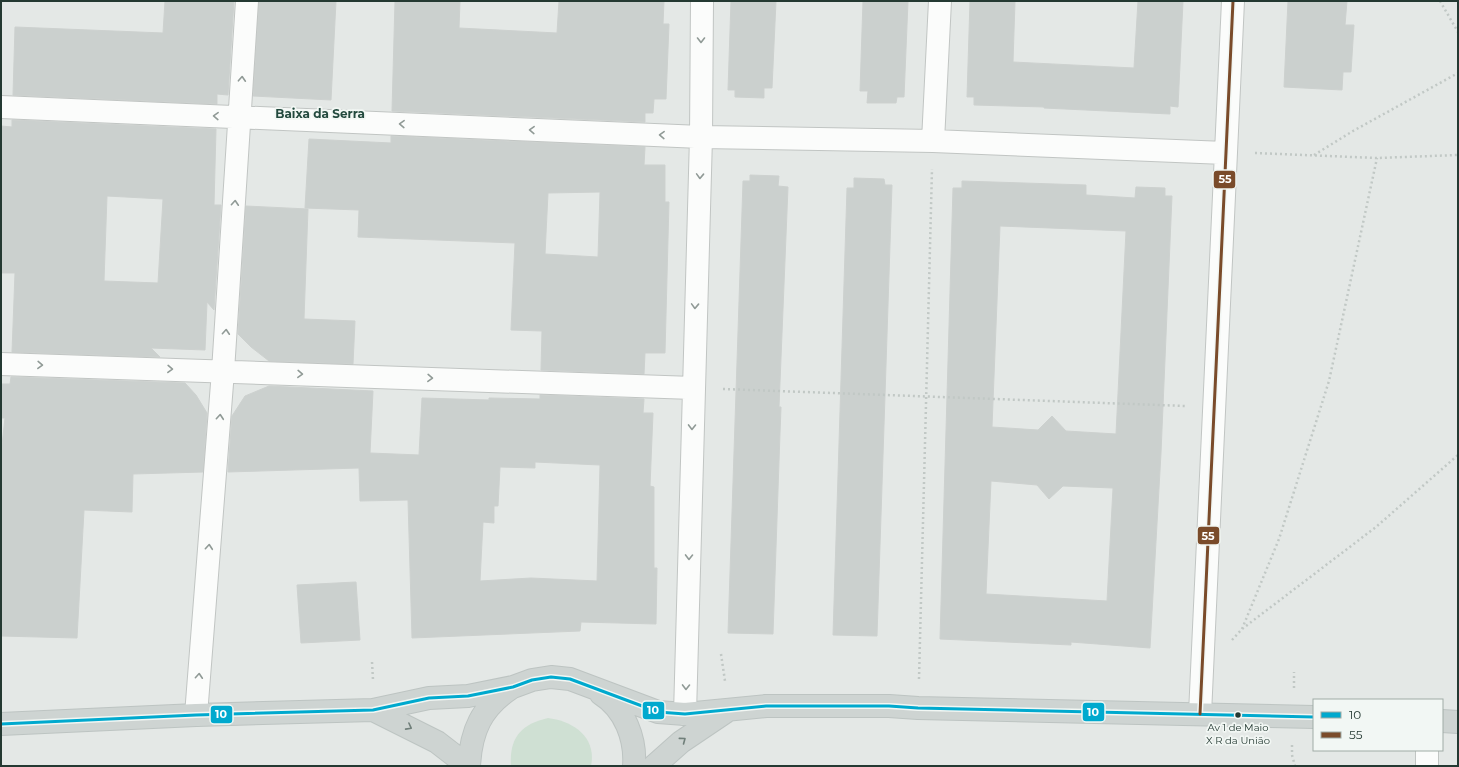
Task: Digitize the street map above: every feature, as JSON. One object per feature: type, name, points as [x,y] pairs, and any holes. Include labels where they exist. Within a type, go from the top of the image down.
[{"type":"main road","points":[[1,724],[196,715],[373,710],[428,698],[468,696],[513,687],[532,680],[551,677],[570,679],[658,712],[685,714],[766,706],[889,706],[918,708],[1313,717]]},
{"type":"main road","points":[[589,686],[607,698],[621,714],[631,734],[635,754],[634,766]]},
{"type":"main road","points":[[373,710],[437,742],[468,766],[475,729],[485,712],[497,697],[513,687]]},
{"type":"main road","points":[[654,766],[681,742],[730,709]]},
{"type":"main road","points":[[1443,721],[1458,722]]},
{"type":"street","points":[[196,715],[224,371],[247,1]]},
{"type":"street","points":[[685,714],[701,137],[702,1]]},
{"type":"street","points":[[933,141],[940,1]]},
{"type":"street","points":[[1200,714],[1233,1]]},
{"type":"street","points":[[1,107],[701,137],[933,141],[1225,153]]},
{"type":"street","points":[[1,364],[693,388]]},
{"type":"street","points":[[1427,751],[1427,766]]},
{"type":"path","points":[[1440,1],[1458,32]]},
{"type":"path","points":[[1313,155],[1353,131],[1458,73]]},
{"type":"path","points":[[918,708],[933,141]]},
{"type":"path","points":[[1225,153],[1377,158],[1458,154]]},
{"type":"path","points":[[1242,629],[1279,538],[1329,381],[1377,158]]},
{"type":"path","points":[[693,388],[1214,407]]},
{"type":"path","points":[[1202,670],[1242,629],[1376,527],[1458,455]]},
{"type":"green space","points":[[548,718],[566,723],[581,732],[587,739],[590,747],[592,756],[591,766],[511,766],[512,748],[519,734],[524,728],[531,724]]},
{"type":"building","points":[[165,1],[234,1],[228,95],[217,94],[217,104],[13,95],[15,27],[163,33]]},
{"type":"building","points":[[259,1],[336,1],[331,100],[253,96]]},
{"type":"building","points":[[395,1],[460,1],[459,28],[557,33],[559,1],[664,1],[663,24],[669,24],[666,99],[654,99],[653,113],[645,113],[645,122],[392,111]]},
{"type":"building","points":[[731,1],[776,1],[772,88],[764,88],[764,98],[735,97],[735,90],[728,90]]},
{"type":"building","points":[[863,1],[908,1],[904,97],[897,97],[896,103],[867,103],[868,91],[860,91]]},
{"type":"building","points":[[970,1],[1015,1],[1013,62],[1134,68],[1138,1],[1183,1],[1178,107],[1170,106],[1170,114],[1044,107],[974,105],[974,97],[967,97]]},
{"type":"building","points":[[1288,1],[1347,1],[1345,25],[1354,25],[1351,72],[1343,72],[1342,90],[1284,87]]},
{"type":"building","points":[[12,120],[216,129],[214,205],[221,205],[214,310],[207,302],[205,350],[151,348],[160,357],[12,352],[15,273],[1,273],[1,126],[12,127]],"holes":[[[107,196],[163,199],[158,283],[104,281]]]},
{"type":"building","points":[[391,136],[645,147],[644,165],[665,165],[665,202],[669,202],[665,353],[645,353],[644,374],[541,370],[542,331],[511,330],[515,243],[358,237],[359,210],[305,208],[309,139],[391,143]],"holes":[[[600,192],[598,257],[545,254],[548,193]]]},
{"type":"building","points":[[750,175],[779,176],[778,186],[788,187],[779,407],[781,407],[773,634],[728,633],[743,181],[750,181]]},
{"type":"building","points":[[854,178],[884,179],[885,185],[892,185],[877,636],[833,635],[847,188],[854,188]]},
{"type":"building","points":[[962,181],[1086,185],[1086,195],[1135,198],[1136,187],[1165,188],[1165,196],[1172,196],[1161,453],[1150,648],[1071,642],[1071,645],[940,639],[953,188],[962,188]],"holes":[[[1000,226],[1126,231],[1116,434],[1066,431],[1052,416],[1038,430],[992,427]],[[991,481],[1037,485],[1049,499],[1063,486],[1113,488],[1107,601],[986,594]]]},
{"type":"building","points":[[246,206],[308,209],[304,319],[355,321],[353,364],[269,361],[251,347],[238,334]]},
{"type":"building","points":[[11,377],[185,383],[196,395],[207,413],[203,472],[133,474],[132,512],[84,510],[77,638],[1,636],[1,454],[5,418],[1,418],[1,384],[10,384]]},
{"type":"building","points":[[269,386],[373,391],[370,453],[419,455],[422,398],[489,400],[489,398],[540,399],[540,395],[644,399],[643,413],[653,413],[650,486],[654,487],[654,568],[657,568],[656,624],[581,622],[580,631],[412,638],[408,500],[360,501],[359,468],[228,472],[232,416],[245,396]],"holes":[[[535,462],[600,465],[597,581],[531,578],[480,581],[483,522],[494,523],[494,506],[498,506],[500,467],[535,468]]]},
{"type":"building","points":[[356,582],[360,640],[301,643],[297,585]]},
{"type":"transit line","name":"55","points":[[1200,714],[1233,1]]},
{"type":"transit line","name":"10","points":[[1,724],[196,715],[373,710],[429,698],[468,696],[513,687],[532,680],[551,677],[570,679],[658,712],[685,714],[766,706],[889,706],[918,708],[1313,717]]},
{"type":"place","name":"Av 1 de Maio X R da União","points":[[1238,715]]},
{"type":"district","name":"Baixa da Serra","points":[[320,113]]}]
